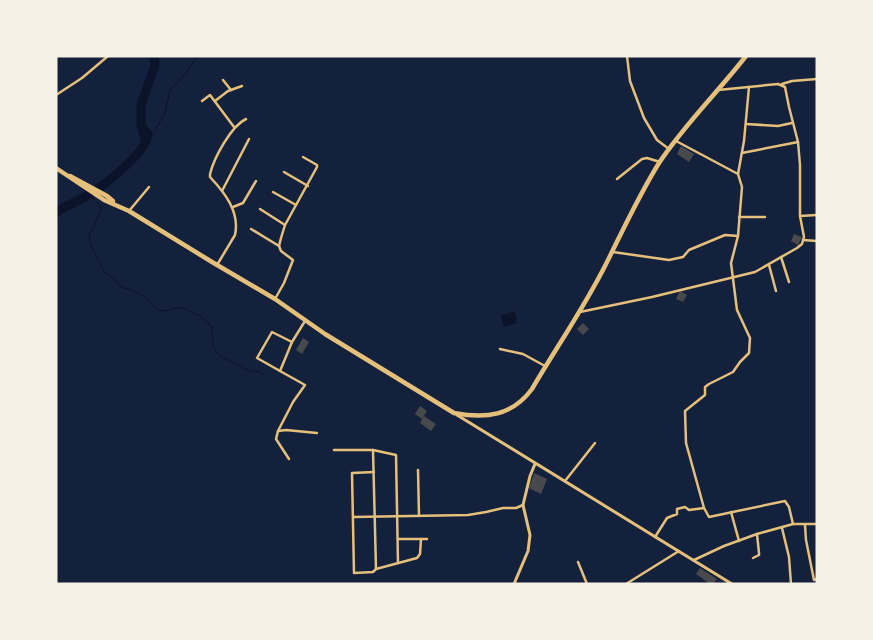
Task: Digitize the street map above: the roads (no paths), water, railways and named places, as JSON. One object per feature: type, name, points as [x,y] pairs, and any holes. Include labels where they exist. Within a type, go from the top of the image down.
[{"type":"main road","points":[[56,168],[275,299],[305,321],[454,413],[484,415],[501,413],[523,401],[579,312],[628,217],[660,162],[746,56]]},
{"type":"street","points":[[56,95],[82,78],[108,56]]},
{"type":"street","points":[[627,56],[630,81],[644,118],[657,140],[670,149]]},
{"type":"street","points":[[718,90],[817,79]]},
{"type":"street","points":[[223,80],[231,90]]},
{"type":"street","points":[[579,312],[652,297],[755,272],[797,248],[803,240],[800,216],[798,142],[792,123],[786,90],[782,84]]},
{"type":"street","points":[[215,101],[231,90],[242,86]]},
{"type":"street","points":[[749,87],[746,124],[738,174],[742,187],[738,236],[731,258],[737,310],[750,338],[749,353],[733,372],[709,384],[706,387],[705,396],[686,410],[686,443],[704,508],[709,517],[785,500],[794,524]]},
{"type":"street","points":[[202,101],[210,95],[234,127]]},
{"type":"street","points":[[217,265],[235,235],[236,230],[232,207],[210,177],[210,174],[234,127],[246,119]]},
{"type":"street","points":[[746,124],[770,126],[792,123]]},
{"type":"street","points":[[222,191],[249,138]]},
{"type":"street","points":[[676,141],[738,174]]},
{"type":"street","points":[[742,153],[798,142]]},
{"type":"street","points":[[279,246],[285,225],[316,172],[317,165],[303,157]]},
{"type":"street","points":[[617,179],[647,158],[660,162]]},
{"type":"street","points":[[284,172],[308,186]]},
{"type":"street","points":[[232,207],[243,203],[256,181]]},
{"type":"street","points":[[129,211],[149,187]]},
{"type":"street","points":[[273,192],[296,205]]},
{"type":"street","points":[[260,209],[285,225]]},
{"type":"street","points":[[739,216],[765,217]]},
{"type":"street","points":[[800,216],[817,216]]},
{"type":"street","points":[[251,229],[279,246],[281,251],[293,260],[275,299]]},
{"type":"street","points":[[611,252],[669,260],[683,256],[689,250],[718,238],[738,236]]},
{"type":"street","points":[[803,240],[817,241]]},
{"type":"street","points":[[781,257],[789,282]]},
{"type":"street","points":[[769,265],[776,291]]},
{"type":"street","points":[[280,371],[292,342],[305,321]]},
{"type":"street","points":[[289,459],[276,439],[278,431],[293,402],[305,385],[256,358],[272,332],[292,342]]},
{"type":"street","points":[[500,350],[523,354],[545,366]]},
{"type":"street","points":[[454,413],[729,583]]},
{"type":"street","points":[[278,431],[294,430],[317,433]]},
{"type":"street","points":[[565,481],[596,443]]},
{"type":"street","points":[[334,450],[373,450],[396,455],[398,563]]},
{"type":"street","points":[[373,450],[376,569]]},
{"type":"street","points":[[514,584],[528,552],[530,535],[524,505],[530,476],[535,464]]},
{"type":"street","points":[[418,470],[419,516]]},
{"type":"street","points":[[374,472],[352,473],[354,572],[373,572],[376,569],[419,556],[421,539]]},
{"type":"street","points":[[353,517],[459,515],[503,508],[516,508],[524,505]]},
{"type":"street","points":[[655,537],[667,518],[676,514],[677,509],[685,507],[689,510],[704,508]]},
{"type":"street","points":[[731,512],[740,541]]},
{"type":"street","points":[[694,560],[757,534],[794,524],[817,524]]},
{"type":"street","points":[[805,525],[806,540],[816,581]]},
{"type":"street","points":[[782,528],[790,557],[791,584]]},
{"type":"street","points":[[753,558],[759,554],[757,534]]},
{"type":"street","points":[[398,539],[427,539]]},
{"type":"street","points":[[626,584],[678,551]]},
{"type":"street","points":[[578,562],[587,584]]},
{"type":"water","points":[[515,311],[517,323],[504,327],[501,316]]},
{"type":"waterway","points":[[56,213],[111,179],[140,151],[148,134],[141,126],[141,105],[155,65],[154,56]]},
{"type":"waterway","points":[[148,139],[151,138],[165,113],[170,90],[198,56]]},
{"type":"waterway","points":[[141,126],[144,144]]},
{"type":"waterway","points":[[89,195],[100,205],[101,211],[89,236],[91,246],[105,273],[112,277],[121,287],[145,297],[157,310],[164,311],[182,308],[200,316],[212,327],[214,349],[220,356],[245,369],[265,375]]}]
